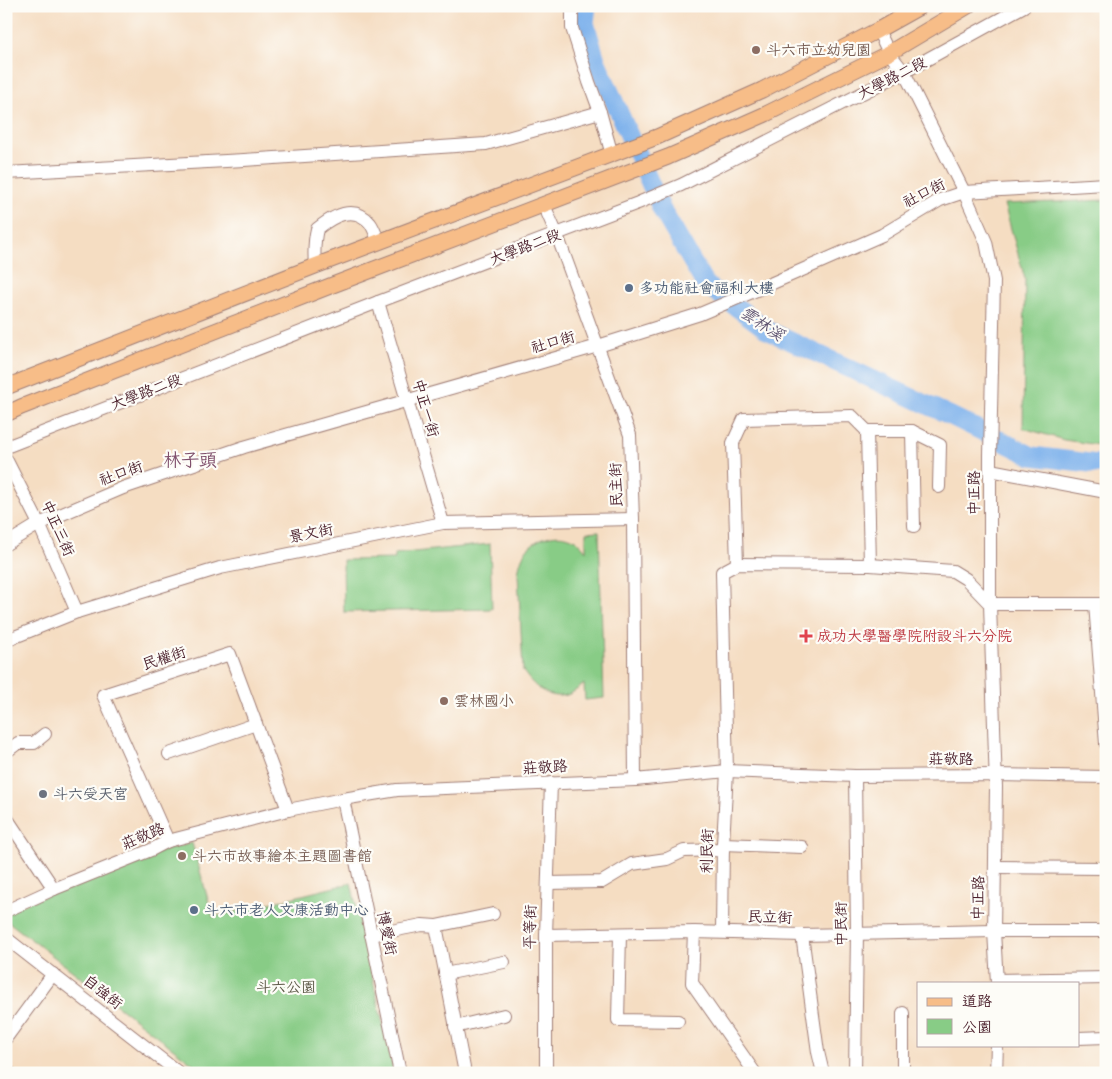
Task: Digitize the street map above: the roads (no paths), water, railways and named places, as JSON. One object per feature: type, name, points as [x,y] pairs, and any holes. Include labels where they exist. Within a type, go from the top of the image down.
[{"type":"main road","points":[[6,386],[409,230],[657,137],[762,90],[921,6]]},
{"type":"main road","name":"大學路二段","points":[[6,414],[668,157],[766,114],[890,53],[968,6]]},
{"type":"main road","points":[[409,230],[416,254]]},
{"type":"street","points":[[572,6],[572,28],[615,153]]},
{"type":"street","name":"大學路二段","points":[[6,447],[638,203],[681,184],[904,72],[1024,6]]},
{"type":"street","name":"中正路","points":[[878,30],[890,53],[904,72],[964,192],[986,242],[994,281],[990,455],[990,604],[996,775],[994,931],[997,981]]},
{"type":"street","points":[[6,173],[486,144],[600,112]]},
{"type":"street","name":"社口街","points":[[6,544],[39,524],[123,488],[235,450],[598,346],[700,314],[882,235],[940,200],[964,192],[1106,184]]},
{"type":"street","name":"民主街","points":[[544,205],[557,235],[630,435],[633,519],[635,780]]},
{"type":"street","points":[[315,266],[314,252],[317,229],[337,215],[347,213],[358,214],[371,224],[378,242]]},
{"type":"street","name":"中正一街","points":[[378,302],[443,522]]},
{"type":"street","points":[[870,565],[867,431],[852,416],[744,419],[733,443],[737,564],[870,565],[953,571],[966,579],[990,604],[1100,604],[1106,744]]},
{"type":"street","points":[[867,431],[912,431],[940,446],[939,487]]},
{"type":"street","points":[[912,431],[914,526]]},
{"type":"street","name":"中正三街","points":[[6,459],[39,524],[77,612]]},
{"type":"street","points":[[990,470],[1106,492]]},
{"type":"street","name":"景文街","points":[[6,641],[77,612],[220,568],[443,522],[633,519]]},
{"type":"street","name":"利民街","points":[[722,932],[723,847],[727,771],[722,572],[737,564]]},
{"type":"street","name":"民權街","points":[[168,841],[104,695],[230,654],[288,810]]},
{"type":"street","points":[[168,754],[256,724]]},
{"type":"street","points":[[6,752],[18,743],[34,743],[45,734]]},
{"type":"street","name":"莊敬路","points":[[6,911],[54,889],[142,854],[168,841],[288,810],[397,790],[635,780],[727,771],[855,776],[996,775],[1106,777]]},
{"type":"street","name":"中民街","points":[[855,776],[857,933],[855,1073]]},
{"type":"street","name":"平等街","points":[[546,1073],[546,935],[551,783]]},
{"type":"street","name":"博愛街","points":[[343,799],[400,1073]]},
{"type":"street","points":[[6,817],[54,889]]},
{"type":"street","points":[[548,883],[602,882],[632,864],[667,859],[684,851],[723,847],[802,847]]},
{"type":"street","points":[[995,867],[1106,868]]},
{"type":"street","points":[[371,935],[422,925],[436,926],[493,914]]},
{"type":"street","points":[[436,926],[465,1073]]},
{"type":"street","name":"民立街","points":[[546,935],[694,932],[802,935],[1106,931]]},
{"type":"street","points":[[694,932],[692,983],[755,1073]]},
{"type":"street","points":[[620,934],[618,1020],[678,1021]]},
{"type":"street","points":[[802,935],[818,1052],[823,1073]]},
{"type":"street","name":"自強街","points":[[6,938],[179,1073]]},
{"type":"street","points":[[445,974],[504,962]]},
{"type":"street","points":[[6,1038],[53,974]]},
{"type":"street","points":[[997,981],[1106,978]]},
{"type":"street","points":[[903,1013],[903,1073]]},
{"type":"street","points":[[455,1027],[504,1015]]},
{"type":"street","points":[[1080,1038],[1106,1037]]},
{"type":"street","points":[[996,1073],[997,1046]]},
{"type":"street","points":[[6,1070],[10,1073]]},
{"type":"waterway","name":"雲林溪","points":[[587,6],[585,23],[596,60],[662,210],[705,284],[769,331],[1032,456],[1106,465]]},
{"type":"place","name":"斗六市立幼兒園","points":[[756,50]]},
{"type":"place","name":"多功能社會福利大樓","points":[[629,288]]},
{"type":"place","name":"成功大學醫學院附設斗六分院","points":[[806,636]]},
{"type":"place","name":"雲林國小","points":[[444,701]]},
{"type":"place","name":"斗六受天宮","points":[[43,794]]},
{"type":"place","name":"斗六市故事繪本主題圖書館","points":[[182,856]]},
{"type":"place","name":"斗六市老人文康活動中心","points":[[194,910]]},
{"type":"district","name":"林子頭","points":[[190,460]]},
{"type":"park label","name":"斗六公園","points":[[286,987]]}]
